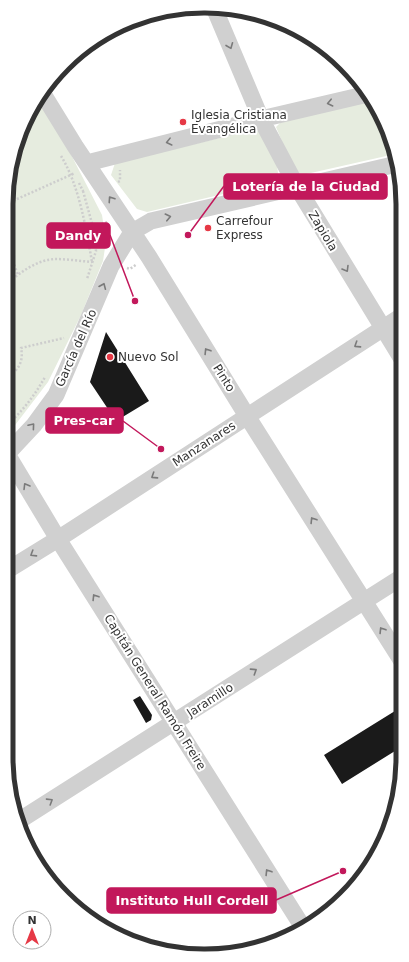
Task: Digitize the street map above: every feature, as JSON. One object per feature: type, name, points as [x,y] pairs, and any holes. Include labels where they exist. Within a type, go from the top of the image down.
[{"type":"street","name":"Zapiola","points":[[216,13],[261,119],[297,187],[396,350]]},
{"type":"street","points":[[88,163],[261,119],[362,95]]},
{"type":"street","name":"Pinto","points":[[45,98],[75,146],[88,163],[149,256],[247,416],[396,652]]},
{"type":"street","points":[[132,232],[151,221],[392,165]]},
{"type":"street","name":"García del Río","points":[[13,447],[34,425],[56,395],[111,266],[132,232]]},
{"type":"street","name":"Manzanares","points":[[13,567],[396,320]]},
{"type":"street","name":"Capitán General Ramón Freire","points":[[13,465],[300,923]]},
{"type":"street","name":"Jaramillo","points":[[23,818],[396,581]]},
{"type":"path","points":[[61,155],[83,212],[92,262]]},
{"type":"path","points":[[13,201],[70,176],[88,163]]},
{"type":"path","points":[[83,190],[94,233],[96,251],[85,285]]},
{"type":"path","points":[[13,279],[36,263],[54,259],[92,262],[130,268]]},
{"type":"path","points":[[13,261],[18,275]]},
{"type":"path","points":[[62,345],[68,332]]},
{"type":"path","points":[[13,372],[22,361],[23,356],[21,348],[65,338]]},
{"type":"path","points":[[13,420],[37,391],[48,371]]},
{"type":"shaded area","points":[[366,101],[381,131],[389,155],[302,175],[294,170],[276,127],[282,121]]},
{"type":"shaded area","points":[[41,105],[63,139],[102,215],[106,241],[103,261],[81,315],[48,382],[13,428],[13,192],[23,143]]},
{"type":"shaded area","points":[[253,130],[259,131],[277,165],[278,173],[274,182],[147,212],[137,209],[111,175],[115,163]]},
{"type":"building","name":"Nuevo Sol","points":[[106,332],[149,401],[116,421],[90,382]]},
{"type":"building","points":[[140,696],[152,715],[151,720],[146,723],[133,700]]},
{"type":"building","points":[[396,710],[396,750],[342,784],[324,755]]},
{"type":"place","name":"Iglesia Cristiana Evangélica","points":[[183,122]]},
{"type":"place","name":"Carrefour Express","points":[[208,228]]},
{"type":"place","name":"Lotería de la Ciudad","points":[[188,235]]},
{"type":"place","name":"Dandy","points":[[135,301]]},
{"type":"place","name":"Nuevo Sol","points":[[110,357]]},
{"type":"place","name":"Pres-car","points":[[161,449]]},
{"type":"place","name":"Instituto Hull Cordell","points":[[343,871]]}]
